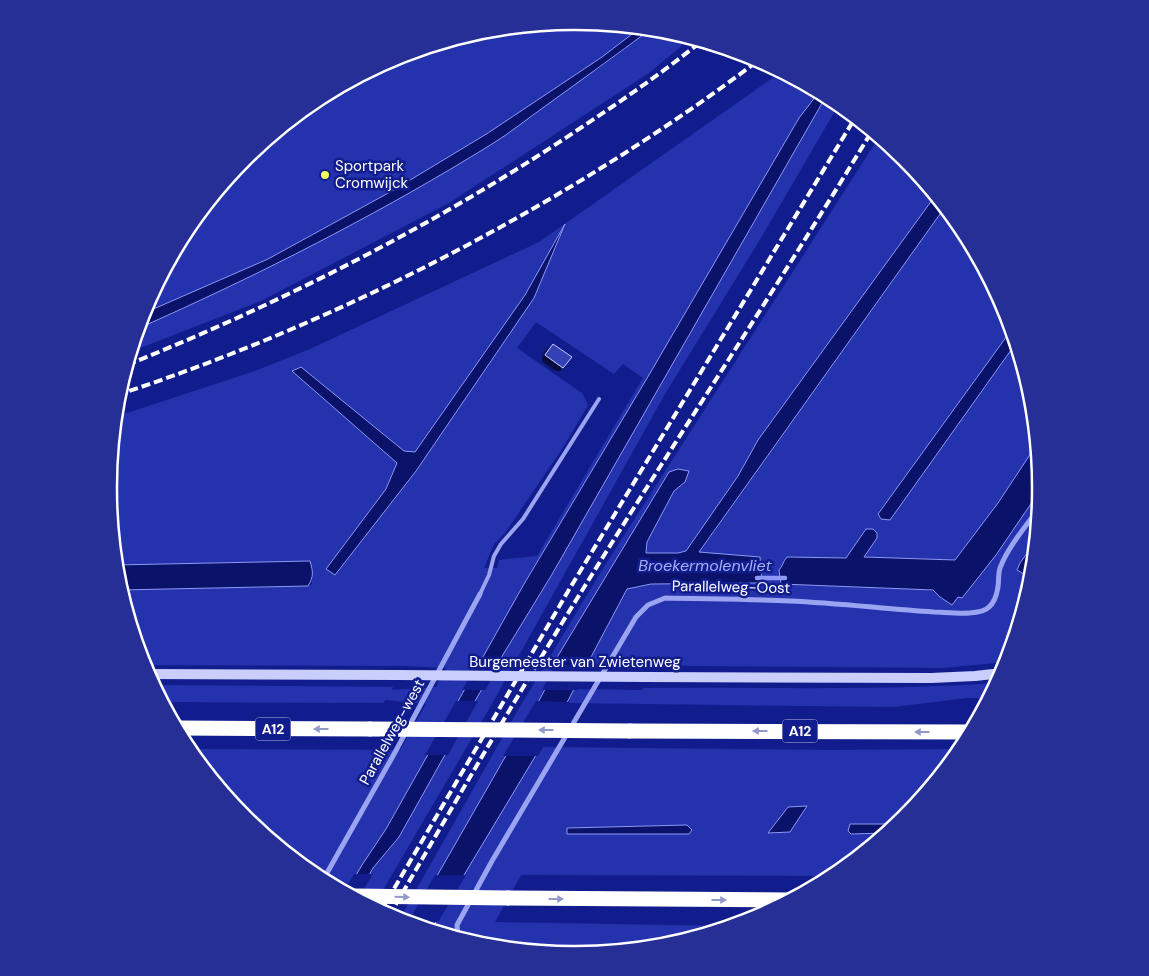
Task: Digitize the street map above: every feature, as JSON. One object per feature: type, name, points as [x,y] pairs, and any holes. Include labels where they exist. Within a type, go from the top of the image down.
[{"type":"highway","name":"A12","points":[[185,728],[961,732]]},
{"type":"highway","points":[[367,896],[775,900]]},
{"type":"main road","name":"Burgemeester van Zwietenweg","points":[[156,674],[931,678],[993,674]]},
{"type":"street","name":"Parallelweg-Oost","points":[[457,930],[456,925],[492,861],[636,617],[648,605],[664,598],[674,598],[790,601],[950,613],[977,613],[989,607],[996,596],[1000,567],[1009,550],[1032,518]]},
{"type":"street","name":"Parallelweg-west","points":[[327,873],[393,756],[480,594]]},
{"type":"lane","points":[[480,594],[489,575],[494,556],[501,544],[523,520],[599,399]]},
{"type":"shaded area","name":"Sportpark Cromwijck","points":[[574,30],[632,34],[602,57],[488,133],[392,191],[268,259],[153,309],[178,259],[211,209],[230,186],[251,164],[296,125],[346,91],[372,77],[427,54],[485,39],[545,31]]},
{"type":"shaded area","points":[[643,35],[684,44],[649,73],[449,203],[261,301],[139,349],[147,325],[268,268],[602,66]]},
{"type":"shaded area","points":[[775,76],[815,98],[799,118],[524,584],[386,829],[349,887],[296,851],[251,812],[230,790],[199,749],[400,750],[426,704],[385,700],[384,703],[170,702],[161,685],[393,687],[392,690],[436,687],[446,668],[404,666],[152,665],[128,590],[308,586],[312,584],[312,568],[309,561],[123,565],[117,518],[117,458],[122,415],[255,371],[310,349],[539,242]],"holes":[[[562,230],[534,298],[416,471],[335,575],[326,569],[386,489],[397,463],[292,371],[405,452],[415,452],[525,295]],[[536,322],[614,374],[623,364],[643,378],[537,556],[499,560],[497,568],[484,568],[494,544],[505,533],[564,446],[588,405],[582,393],[517,348]]]},
{"type":"shaded area","points":[[822,103],[835,111],[761,238],[665,394],[489,709],[377,901],[359,892],[373,868],[399,837],[479,694],[551,576]]},
{"type":"shaded area","points":[[875,143],[898,164],[931,201],[758,440],[738,476],[686,551],[678,553],[646,553],[647,542],[674,491],[685,482],[689,471],[678,469],[559,663],[534,710],[414,917],[403,913],[518,710],[602,570]]},
{"type":"shaded area","points":[[941,213],[971,259],[985,285],[1006,337],[878,514],[881,519],[890,520],[1011,350],[1024,399],[1031,452],[998,503],[955,560],[864,557],[866,529],[846,558],[788,557],[779,570],[781,584],[917,589],[933,591],[940,597],[962,598],[996,555],[1032,502],[1028,551],[1017,570],[1024,574],[1024,577],[1017,607],[998,663],[942,668],[587,665],[627,589],[651,584],[755,583],[762,581],[759,557],[699,553]]},
{"type":"shaded area","points":[[989,683],[981,698],[893,707],[566,703],[574,689],[864,688]]},
{"type":"shaded area","points":[[540,747],[831,750],[950,749],[919,790],[885,824],[850,824],[851,834],[874,833],[818,876],[521,875],[495,922],[709,926],[664,937],[634,942],[574,946],[515,942],[485,937],[435,924]],"holes":[[[686,825],[692,830],[689,834],[567,834],[568,828]]]},
{"type":"water","points":[[632,34],[642,35],[505,135],[449,170],[318,242],[147,324],[153,309],[268,259],[392,191],[488,133],[602,57]]},
{"type":"water","points":[[815,98],[822,103],[551,576],[479,694],[399,837],[373,868],[359,892],[349,887],[386,829],[524,584],[799,118]]},
{"type":"water","points":[[931,201],[941,213],[699,552],[760,557],[762,581],[755,583],[651,584],[627,589],[563,710],[435,924],[414,917],[534,710],[559,663],[556,659],[669,472],[678,469],[689,471],[685,482],[674,491],[647,542],[646,553],[678,553],[686,551],[738,476],[758,440]]},
{"type":"water","points":[[565,224],[534,298],[416,471],[335,575],[326,569],[386,489],[397,463],[292,371],[301,367],[404,451],[415,452],[525,295]]},
{"type":"water","points":[[1006,337],[1011,350],[890,520],[881,519],[878,514]]},
{"type":"water","points":[[1031,452],[1032,502],[996,555],[962,598],[958,597],[952,605],[933,590],[781,584],[779,570],[787,557],[846,558],[866,529],[873,529],[877,533],[877,538],[864,557],[955,560],[998,503]]},
{"type":"water","points":[[1028,551],[1024,574],[1017,570]]},
{"type":"water","points":[[310,561],[312,574],[308,586],[128,590],[123,565]]},
{"type":"water","points":[[807,806],[790,832],[768,833],[788,807]]},
{"type":"water","points":[[850,824],[885,824],[874,833],[851,834],[848,831]]},
{"type":"water","points":[[687,825],[692,830],[689,834],[567,834],[567,828]]},
{"type":"pier","points":[[476,665],[500,665],[485,690],[462,690]]},
{"type":"pier","points":[[555,665],[590,665],[577,690],[542,690]]},
{"type":"pier","points":[[456,701],[478,701],[448,755],[425,755]]},
{"type":"pier","points":[[536,701],[570,702],[538,756],[503,756]]},
{"type":"pier","points":[[354,874],[373,874],[361,893],[347,886]]},
{"type":"pier","points":[[435,875],[466,875],[438,922],[427,922],[411,916]]},
{"type":"building","points":[[553,344],[572,357],[563,368],[545,355]]},
{"type":"waterway","name":"Broekermolenvliet","points":[[757,578],[785,578]]},
{"type":"railway","points":[[134,362],[303,287],[417,228],[473,196],[582,127],[643,86],[695,47]]},
{"type":"railway","points":[[127,392],[286,332],[369,294],[451,253],[532,209],[610,162],[686,112],[751,66]]},
{"type":"railway","points":[[385,905],[570,588],[851,124]]},
{"type":"railway","points":[[393,909],[583,589],[868,137]]},
{"type":"place","name":"Sportpark Cromwijck","points":[[325,175]]}]
